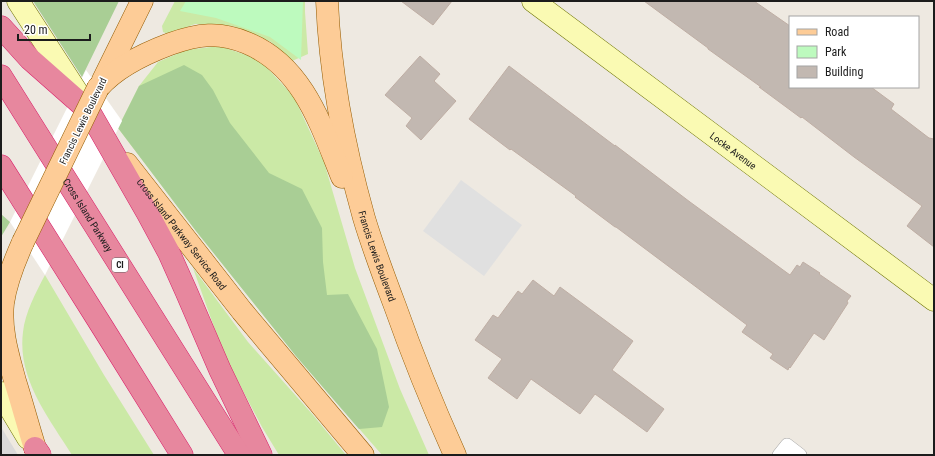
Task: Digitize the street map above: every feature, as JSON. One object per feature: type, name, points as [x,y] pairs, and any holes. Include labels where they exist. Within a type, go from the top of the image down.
[{"type":"highway","points":[[1,27],[30,58],[89,111],[148,214],[168,253],[220,370],[261,455]]},
{"type":"highway","name":"Cross Island Parkway","points":[[1,76],[239,455]]},
{"type":"highway","points":[[1,166],[182,455]]},
{"type":"main road","name":"Francis Lewis Boulevard","points":[[38,453],[5,344],[2,325],[3,303],[7,284],[23,242],[142,1]]},
{"type":"main road","name":"Francis Lewis Boulevard","points":[[327,1],[327,20],[337,102],[345,142],[365,219],[421,376],[455,455]]},
{"type":"main road","points":[[98,88],[111,76],[134,60],[190,37],[206,35],[225,36],[234,38],[263,50],[292,76],[316,113],[392,298]]},
{"type":"main road","name":"Cross Island Parkway Service Road","points":[[89,111],[134,173],[221,285],[363,455]]},
{"type":"street","name":"Cross Island Parkway Service Road","points":[[18,1],[89,111]]},
{"type":"street","name":"Locke Avenue","points":[[533,1],[934,300]]},
{"type":"street","points":[[1,393],[38,453]]},
{"type":"lane","points":[[779,455],[787,445],[800,455]]},
{"type":"shaded area","points":[[461,180],[522,225],[484,276],[423,231]]},
{"type":"shaded area","points":[[1,427],[18,455],[1,455]]},
{"type":"green space","points":[[33,1],[119,1],[82,77]]},
{"type":"green space","points":[[175,1],[305,1],[308,54],[292,61],[271,42],[233,26],[195,24],[168,34],[163,32],[162,26]]},
{"type":"green space","points":[[186,1],[303,1],[301,60],[270,37],[216,18],[180,11]]},
{"type":"green space","points":[[220,46],[260,60],[294,97],[324,162],[355,268],[400,389],[429,455],[382,455],[296,356],[196,231],[118,128],[139,86],[158,62],[186,50]]},
{"type":"green space","points":[[184,65],[202,75],[213,90],[230,123],[269,173],[302,189],[322,228],[323,262],[327,295],[348,294],[377,349],[389,407],[382,427],[359,429],[296,356],[196,231],[118,128],[139,86]]},
{"type":"green space","points":[[1,214],[10,222],[1,237]]},
{"type":"green space","points":[[193,268],[248,342],[313,415],[346,455],[279,455],[262,427],[224,355]]},
{"type":"green space","points":[[45,275],[104,375],[154,455],[72,455],[45,412],[30,382],[22,349],[24,325],[28,310]]},
{"type":"pier","points":[[86,70],[122,121],[45,275],[10,222]]},
{"type":"building","points":[[401,1],[452,1],[433,25]]},
{"type":"building","points":[[644,1],[754,1],[789,25],[789,88],[872,88],[894,104],[891,109],[929,138],[934,139],[934,247],[907,226],[922,206]]},
{"type":"building","points":[[420,56],[440,74],[434,81],[456,101],[421,140],[406,126],[412,118],[385,95]]},
{"type":"building","points":[[509,66],[790,275],[797,265],[800,267],[803,262],[851,296],[824,340],[814,333],[788,370],[770,358],[773,354],[742,332],[747,325],[575,197],[576,196],[511,149],[510,150],[469,119]]},
{"type":"building","points":[[533,280],[554,296],[560,287],[633,341],[612,370],[664,409],[647,432],[595,394],[580,414],[531,379],[517,399],[488,378],[502,359],[475,340],[493,315],[498,318],[518,291],[522,294]]}]
